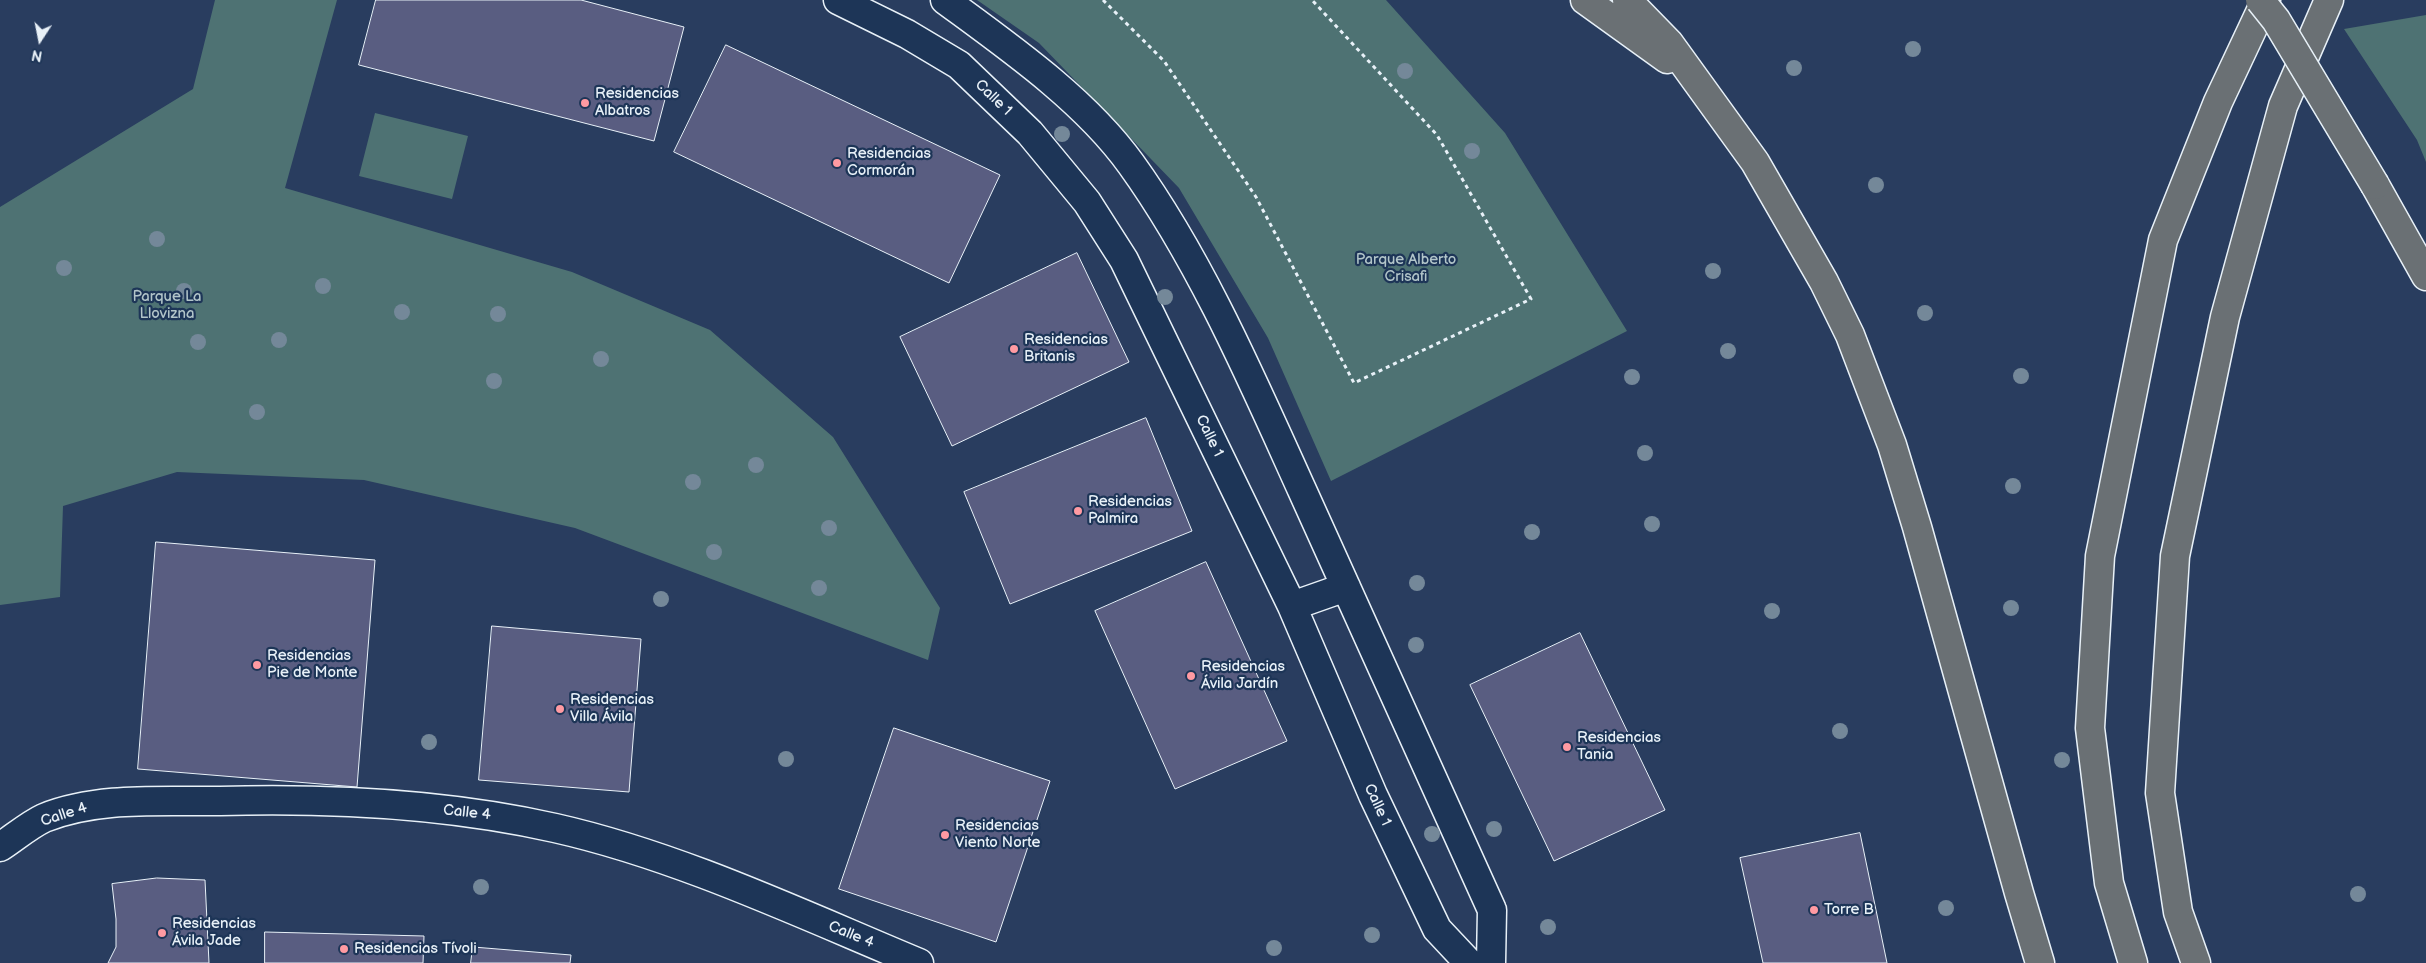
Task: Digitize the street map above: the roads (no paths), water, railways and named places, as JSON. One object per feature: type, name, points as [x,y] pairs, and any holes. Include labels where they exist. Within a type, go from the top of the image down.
[{"type":"highway","points":[[1585,0],[1694,78]]},
{"type":"highway","points":[[1627,0],[1669,43],[1756,162],[1824,282],[1850,335],[1872,389],[1918,527],[2018,893],[2040,963]]},
{"type":"highway","points":[[2260,0],[2276,20],[2375,184],[2426,276]]},
{"type":"highway","points":[[2133,963],[2109,883],[2090,728],[2100,556],[2163,240],[2218,102],[2266,0]]},
{"type":"highway","points":[[2196,963],[2178,912],[2160,793],[2175,556],[2225,317],[2282,106],[2329,0]]},
{"type":"street","name":"Calle 1","points":[[838,0],[907,34],[959,65],[1030,133],[1087,202],[1124,260],[1292,606],[1372,796],[1437,929],[1469,963]]},
{"type":"street","points":[[945,0],[1083,108],[1131,163],[1171,226],[1224,324],[1346,587],[1492,910],[1491,963]]},
{"type":"street","points":[[959,65],[980,26]]},
{"type":"street","points":[[1292,606],[1346,587]]},
{"type":"street","name":"Calle 4","points":[[0,847],[43,819],[102,804],[280,799],[500,816],[610,842],[714,878],[919,963]]},
{"type":"place","name":"Residencias Albatros","points":[[585,103]]},
{"type":"place","name":"Residencias Cormorán","points":[[837,163]]},
{"type":"place","name":"Residencias Britanis","points":[[1014,349]]},
{"type":"place","name":"Residencias Palmira","points":[[1078,511]]},
{"type":"place","name":"Residencias Pie de Monte","points":[[257,665]]},
{"type":"place","name":"Residencias Ávila Jardín","points":[[1191,676]]},
{"type":"place","name":"Residencias Villa Ávila","points":[[560,709]]},
{"type":"place","name":"Residencias Tania","points":[[1567,747]]},
{"type":"place","name":"Residencias Viento Norte","points":[[945,835]]},
{"type":"place","name":"Torre B","points":[[1814,910]]},
{"type":"place","name":"Residencias Ávila Jade","points":[[162,933]]},
{"type":"place","name":"Residencias Tívoli","points":[[344,949]]},
{"type":"park label","name":"Parque Alberto Crisafi","points":[[1406,268]]},
{"type":"park label","name":"Parque La Llovizna","points":[[167,306]]}]
